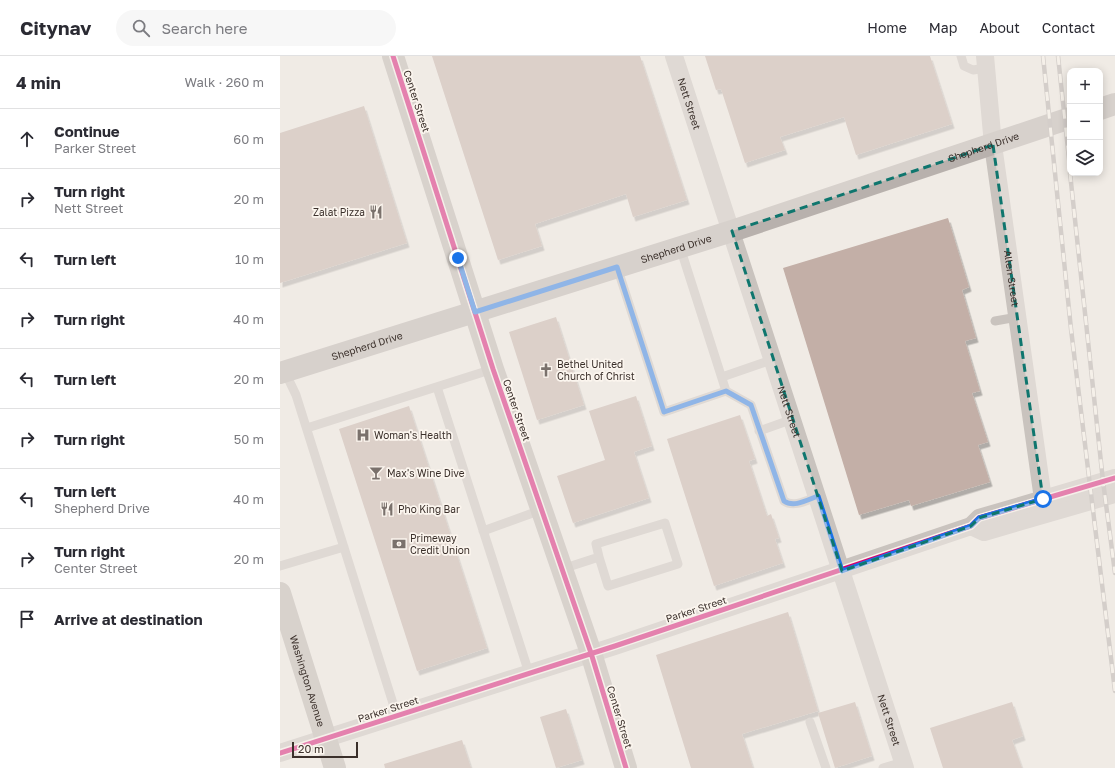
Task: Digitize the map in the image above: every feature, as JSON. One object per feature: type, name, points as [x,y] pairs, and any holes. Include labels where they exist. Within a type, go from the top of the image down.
[{"type":"main road","points":[[1103,108],[1115,104]]},
{"type":"main road","name":"Shepherd Drive","points":[[283,372],[732,231],[1067,119]]},
{"type":"street","name":"Center Street","points":[[393,56],[493,369],[591,653],[626,768]]},
{"type":"street","name":"Nett Street","points":[[674,56],[774,359],[904,765]]},
{"type":"street","name":"Allen Street","points":[[986,62],[993,145],[1043,499]]},
{"type":"street","name":"Parker Street","points":[[280,753],[842,571],[971,526],[979,518],[1115,478]]},
{"type":"street","points":[[971,526],[984,532],[1115,494]]},
{"type":"street","name":"Washington Avenue","points":[[281,598],[335,768]]},
{"type":"lane","points":[[961,56],[964,66],[973,70],[986,62]]},
{"type":"lane","points":[[680,247],[726,391],[751,405],[784,501],[789,504],[794,504],[818,496]]},
{"type":"lane","points":[[617,267],[664,412],[726,391]]},
{"type":"lane","points":[[995,321],[1018,317]]},
{"type":"lane","points":[[722,377],[774,359]]},
{"type":"lane","points":[[306,428],[493,369]]},
{"type":"lane","points":[[283,372],[296,395],[396,716]]},
{"type":"lane","points":[[437,387],[529,673]]},
{"type":"lane","points":[[759,431],[793,419]]},
{"type":"lane","points":[[483,531],[541,510]]},
{"type":"lane","points":[[665,523],[678,564],[608,586],[599,557],[596,544],[665,523]]},
{"type":"lane","points":[[280,566],[344,547]]},
{"type":"lane","points":[[562,569],[599,557]]},
{"type":"lane","points":[[810,722],[826,768]]},
{"type":"lane","points":[[883,768],[904,765]]},
{"type":"highlighted area","points":[[993,145],[1043,499],[979,518],[971,526],[842,571],[732,231]]},
{"type":"building","points":[[432,56],[640,56],[687,200],[633,217],[626,194],[535,224],[542,246],[498,260]]},
{"type":"building","points":[[705,56],[930,56],[952,124],[856,155],[844,117],[780,137],[785,150],[745,163],[721,89],[716,90]]},
{"type":"building","points":[[364,106],[407,243],[280,283],[280,133]]},
{"type":"building","points":[[948,218],[969,287],[962,290],[976,338],[965,341],[980,391],[972,393],[988,442],[978,445],[990,482],[911,506],[909,500],[859,515],[783,268]]},
{"type":"building","points":[[556,317],[584,405],[537,420],[509,332]]},
{"type":"building","points":[[636,396],[652,446],[634,452],[649,498],[573,523],[557,476],[605,460],[589,411]]},
{"type":"building","points":[[409,406],[487,648],[417,671],[339,429]]},
{"type":"building","points":[[740,415],[755,459],[749,461],[767,516],[771,514],[779,538],[775,539],[783,563],[714,586],[667,439]]},
{"type":"building","points":[[788,612],[818,711],[742,734],[753,768],[691,768],[656,655]]},
{"type":"building","points":[[855,702],[872,756],[835,768],[818,713]]},
{"type":"building","points":[[1012,702],[1023,736],[1012,740],[1022,768],[943,768],[930,728]]},
{"type":"building","points":[[566,709],[582,760],[556,768],[540,717]]},
{"type":"building","points":[[462,740],[471,768],[385,768],[384,764]]},
{"type":"railway","points":[[1043,56],[1071,329],[1115,691]]},
{"type":"railway","points":[[1058,56],[1067,140]]},
{"type":"railway","points":[[1070,176],[1103,481],[1115,573]]},
{"type":"cycle path","points":[[393,56],[493,369],[591,653],[626,768]]},
{"type":"cycle path","points":[[280,753],[615,646],[971,526],[979,518],[1115,478]]},
{"type":"place","name":"Zalat Pizza","points":[[376,212]]},
{"type":"place","name":"Bethel United Church of Christ","points":[[546,370]]},
{"type":"place","name":"Woman's Health","points":[[363,435]]},
{"type":"place","name":"Max's Wine Dive","points":[[376,473]]},
{"type":"place","name":"Pho King Bar","points":[[387,509]]},
{"type":"place","name":"Primeway Credit Union","points":[[399,544]]},
{"type":"route","points":[[458,258],[475,312],[617,267],[664,412],[726,391],[751,405],[780,494],[784,501],[789,504],[794,504],[818,496],[842,571],[971,526],[979,518],[1043,499]]}]
